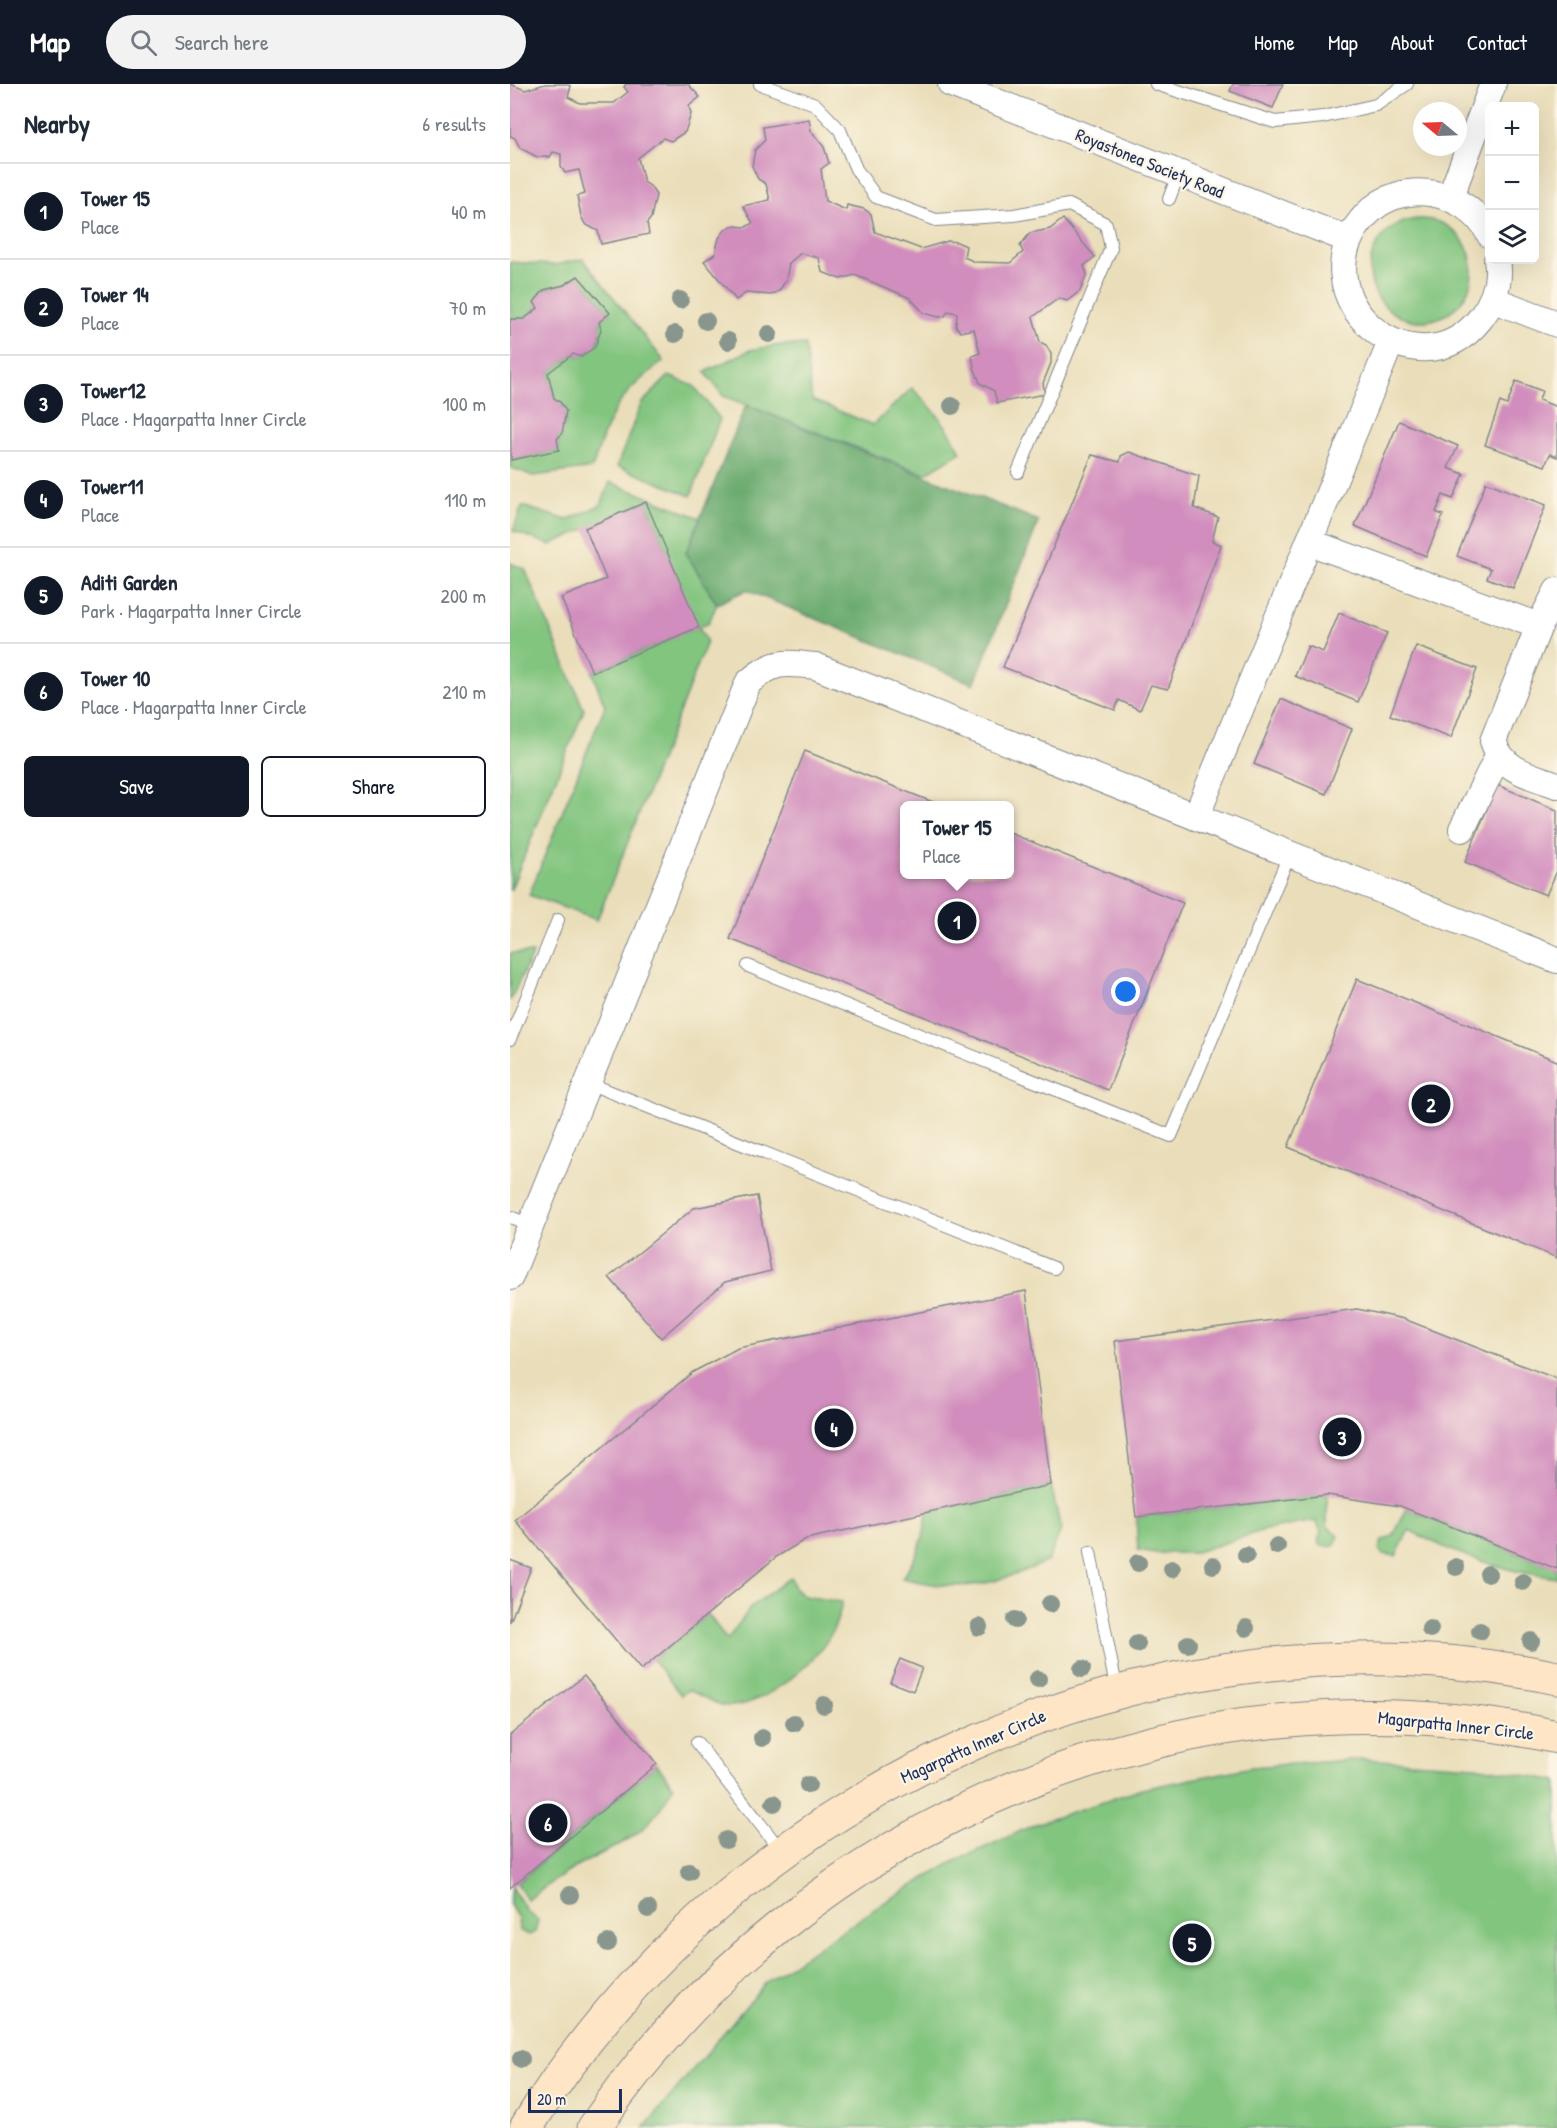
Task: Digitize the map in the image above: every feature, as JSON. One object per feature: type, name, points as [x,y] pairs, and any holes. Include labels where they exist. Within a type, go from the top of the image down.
[{"type":"street","name":"Royastonea Society Road","points":[[951,84],[995,96],[1178,175],[1349,240]]},
{"type":"street","points":[[1450,198],[1493,84]]},
{"type":"street","points":[[1485,227],[1469,209],[1450,198],[1429,192],[1407,193],[1386,200],[1368,213],[1349,240],[1343,273],[1347,295],[1365,323],[1391,342],[1413,347],[1435,346],[1455,339],[1474,327],[1494,300],[1497,264]]},
{"type":"street","points":[[1494,300],[1557,324]]},
{"type":"street","points":[[1196,817],[1391,342]]},
{"type":"street","points":[[1309,542],[1539,626]]},
{"type":"street","points":[[1557,591],[1539,626],[1493,741],[1498,756],[1516,770],[1557,785]]},
{"type":"street","points":[[510,1277],[520,1221],[588,1083],[748,683],[763,669],[784,662],[815,666],[1557,960]]},
{"type":"street","points":[[1462,830],[1498,756]]},
{"type":"street","name":"Magarpatta Inner Circle","points":[[526,2128],[569,2064],[642,1976],[701,1918],[782,1852],[886,1785],[942,1756],[1009,1727],[1117,1692],[1239,1668],[1332,1661],[1425,1661],[1488,1667],[1557,1678]]},
{"type":"street","name":"Magarpatta Inner Circle","points":[[594,2128],[645,2060],[684,2015],[769,1934],[864,1864],[956,1813],[1020,1784],[1131,1747],[1246,1725],[1305,1719],[1363,1716],[1422,1719],[1480,1724],[1557,1737]]},
{"type":"lane","points":[[760,84],[814,104],[840,130],[856,169],[876,197],[936,220],[1014,215],[1069,205],[1106,224],[1111,248],[1018,472]]},
{"type":"lane","points":[[1156,84],[1275,123],[1323,117],[1376,105],[1407,84]]},
{"type":"lane","points":[[1168,199],[1178,175]]},
{"type":"lane","points":[[748,966],[1171,1136],[1290,854]]},
{"type":"lane","points":[[510,1039],[558,920]]},
{"type":"lane","points":[[588,1083],[1054,1268]]},
{"type":"lane","points":[[1090,1552],[1117,1692]]},
{"type":"lane","points":[[697,1743],[782,1852]]},
{"type":"green space","points":[[1421,219],[1441,223],[1457,234],[1468,250],[1472,270],[1468,290],[1457,306],[1441,317],[1421,321],[1401,317],[1385,306],[1374,290],[1370,270],[1374,250],[1385,234],[1401,223]]},
{"type":"green space","points":[[583,259],[664,361],[635,385],[617,407],[604,433],[592,468],[533,476],[510,467],[510,456],[511,460],[559,450],[557,439],[565,423],[565,412],[554,398],[548,373],[573,354],[581,357],[590,351],[599,338],[599,322],[610,313],[578,276],[564,285],[544,290],[535,302],[538,308],[524,319],[510,319],[510,262],[554,265]]},
{"type":"green space","points":[[780,345],[805,345],[812,400],[873,425],[912,388],[940,418],[961,452],[925,474],[723,396],[705,372],[750,350]]},
{"type":"green space","points":[[669,376],[694,386],[720,419],[691,496],[617,466],[641,404]]},
{"type":"green space","points":[[746,405],[1039,521],[974,684],[746,590],[717,604],[686,553]]},
{"type":"green space","points":[[610,482],[700,518],[686,553],[717,604],[709,622],[699,627],[707,642],[597,920],[529,895],[605,706],[592,672],[698,627],[646,502],[550,545],[513,531],[522,506],[567,520],[601,505]]},
{"type":"green space","points":[[510,563],[525,569],[584,710],[510,891]]},
{"type":"green space","points":[[510,953],[533,953],[510,1001]]},
{"type":"green space","points":[[1051,1485],[1061,1530],[1048,1561],[993,1581],[960,1586],[923,1583],[902,1578],[919,1547],[927,1512]]},
{"type":"green space","points":[[1327,1495],[1327,1526],[1339,1536],[1334,1546],[1322,1546],[1318,1542],[1321,1531],[1316,1521],[1265,1530],[1193,1553],[1156,1553],[1138,1550],[1136,1517]]},
{"type":"green space","points":[[1407,1509],[1557,1569],[1557,1578],[1499,1567],[1444,1547],[1409,1530],[1396,1556],[1382,1554],[1379,1549],[1382,1541],[1393,1536]]},
{"type":"green space","points":[[791,1577],[795,1589],[804,1596],[842,1602],[834,1629],[815,1656],[774,1690],[744,1704],[725,1706],[688,1690],[681,1695],[653,1660],[708,1614],[727,1640],[751,1607]]},
{"type":"green space","points":[[1363,1759],[1475,1766],[1557,1781],[1557,2128],[644,2128],[766,1982],[887,1901],[953,1862],[1036,1824],[1142,1789],[1252,1767]]},
{"type":"green space","points":[[657,1764],[673,1787],[653,1818],[633,1836],[578,1866],[527,1900],[517,1883]]},
{"type":"green space","points":[[512,1887],[527,1912],[538,1920],[535,1932],[529,1935],[519,1930],[518,1918],[510,1905]]},
{"type":"building","points":[[510,84],[525,90],[545,84],[565,84],[571,86],[568,97],[580,103],[614,103],[628,92],[624,87],[626,84],[688,84],[700,97],[689,106],[691,114],[685,132],[671,141],[663,138],[638,158],[644,182],[656,195],[651,218],[647,223],[649,234],[601,244],[598,231],[585,224],[581,216],[577,196],[585,194],[579,170],[565,173],[561,167],[561,154],[553,152],[550,157],[537,157],[520,148],[515,138],[510,136]]},
{"type":"building","points":[[1233,84],[1283,84],[1273,108],[1230,91]]},
{"type":"building","points":[[809,119],[811,131],[824,147],[829,163],[821,169],[825,201],[846,210],[847,205],[864,209],[871,214],[875,232],[921,249],[948,241],[957,242],[966,246],[964,257],[975,262],[1010,263],[1023,252],[1020,246],[1030,233],[1050,229],[1063,219],[1095,257],[1084,266],[1087,274],[1080,291],[1067,301],[1059,298],[1033,317],[1040,342],[1046,345],[1051,354],[1051,363],[1043,383],[1045,394],[997,403],[994,391],[980,383],[974,367],[972,356],[980,353],[974,329],[960,332],[956,326],[957,313],[948,311],[945,316],[939,317],[924,313],[910,298],[855,275],[840,279],[822,272],[819,258],[801,253],[789,263],[786,280],[779,291],[771,295],[746,293],[736,300],[704,261],[715,254],[719,238],[725,230],[732,226],[746,227],[753,223],[743,206],[770,200],[766,184],[758,179],[752,166],[755,150],[765,140],[763,127]]},
{"type":"building","points":[[578,276],[610,313],[599,322],[601,330],[595,347],[581,357],[573,354],[548,373],[554,398],[566,411],[562,434],[557,439],[559,450],[511,460],[510,319],[524,319],[538,308],[534,302],[544,290],[564,285]]},
{"type":"building","points":[[1516,381],[1542,391],[1539,400],[1557,407],[1557,457],[1550,454],[1545,466],[1485,445],[1500,402],[1507,405]]},
{"type":"building","points":[[1399,421],[1458,446],[1448,468],[1464,474],[1453,499],[1443,495],[1436,512],[1443,515],[1426,556],[1355,526]]},
{"type":"building","points":[[1129,452],[1199,476],[1194,508],[1218,517],[1212,541],[1221,545],[1168,689],[1151,685],[1140,710],[1119,700],[1115,710],[1003,667],[1092,455],[1120,462],[1121,456]]},
{"type":"building","points":[[1486,482],[1546,505],[1513,588],[1487,578],[1491,569],[1457,556]]},
{"type":"building","points":[[646,502],[699,627],[592,672],[561,598],[606,579],[585,528]]},
{"type":"building","points":[[1339,613],[1387,633],[1358,702],[1295,676],[1308,646],[1323,652]]},
{"type":"building","points":[[1416,646],[1477,669],[1451,738],[1390,715]]},
{"type":"building","points":[[1281,699],[1352,729],[1326,794],[1254,764]]},
{"type":"building","points":[[805,751],[930,801],[900,801],[900,879],[1014,879],[1014,835],[1183,903],[1108,1090],[730,939]]},
{"type":"building","points":[[1497,785],[1557,810],[1557,871],[1546,895],[1465,862]]},
{"type":"building","points":[[1357,979],[1557,1061],[1557,1258],[1288,1147]]},
{"type":"building","points":[[757,1196],[771,1271],[725,1282],[661,1338],[609,1277],[694,1208]]},
{"type":"building","points":[[1026,1291],[1051,1485],[806,1539],[776,1557],[641,1670],[515,1520],[693,1372],[738,1348]]},
{"type":"building","points":[[1357,1309],[1404,1319],[1557,1379],[1557,1569],[1400,1506],[1327,1495],[1136,1517],[1115,1341]]},
{"type":"building","points":[[510,1560],[531,1568],[510,1622]]},
{"type":"building","points":[[900,1659],[922,1668],[913,1691],[890,1682]]},
{"type":"building","points":[[584,1676],[657,1764],[510,1888],[510,1735]]},
{"type":"place","name":"Tower 15","points":[[957,921]]},
{"type":"place","name":"Tower 14","points":[[1431,1104]]},
{"type":"place","name":"Tower11","points":[[834,1428]]},
{"type":"place","name":"Tower12","points":[[1342,1437]]},
{"type":"place","name":"Tower 10","points":[[548,1823]]},
{"type":"place","name":"Aditi Garden","points":[[1192,1943]]}]
